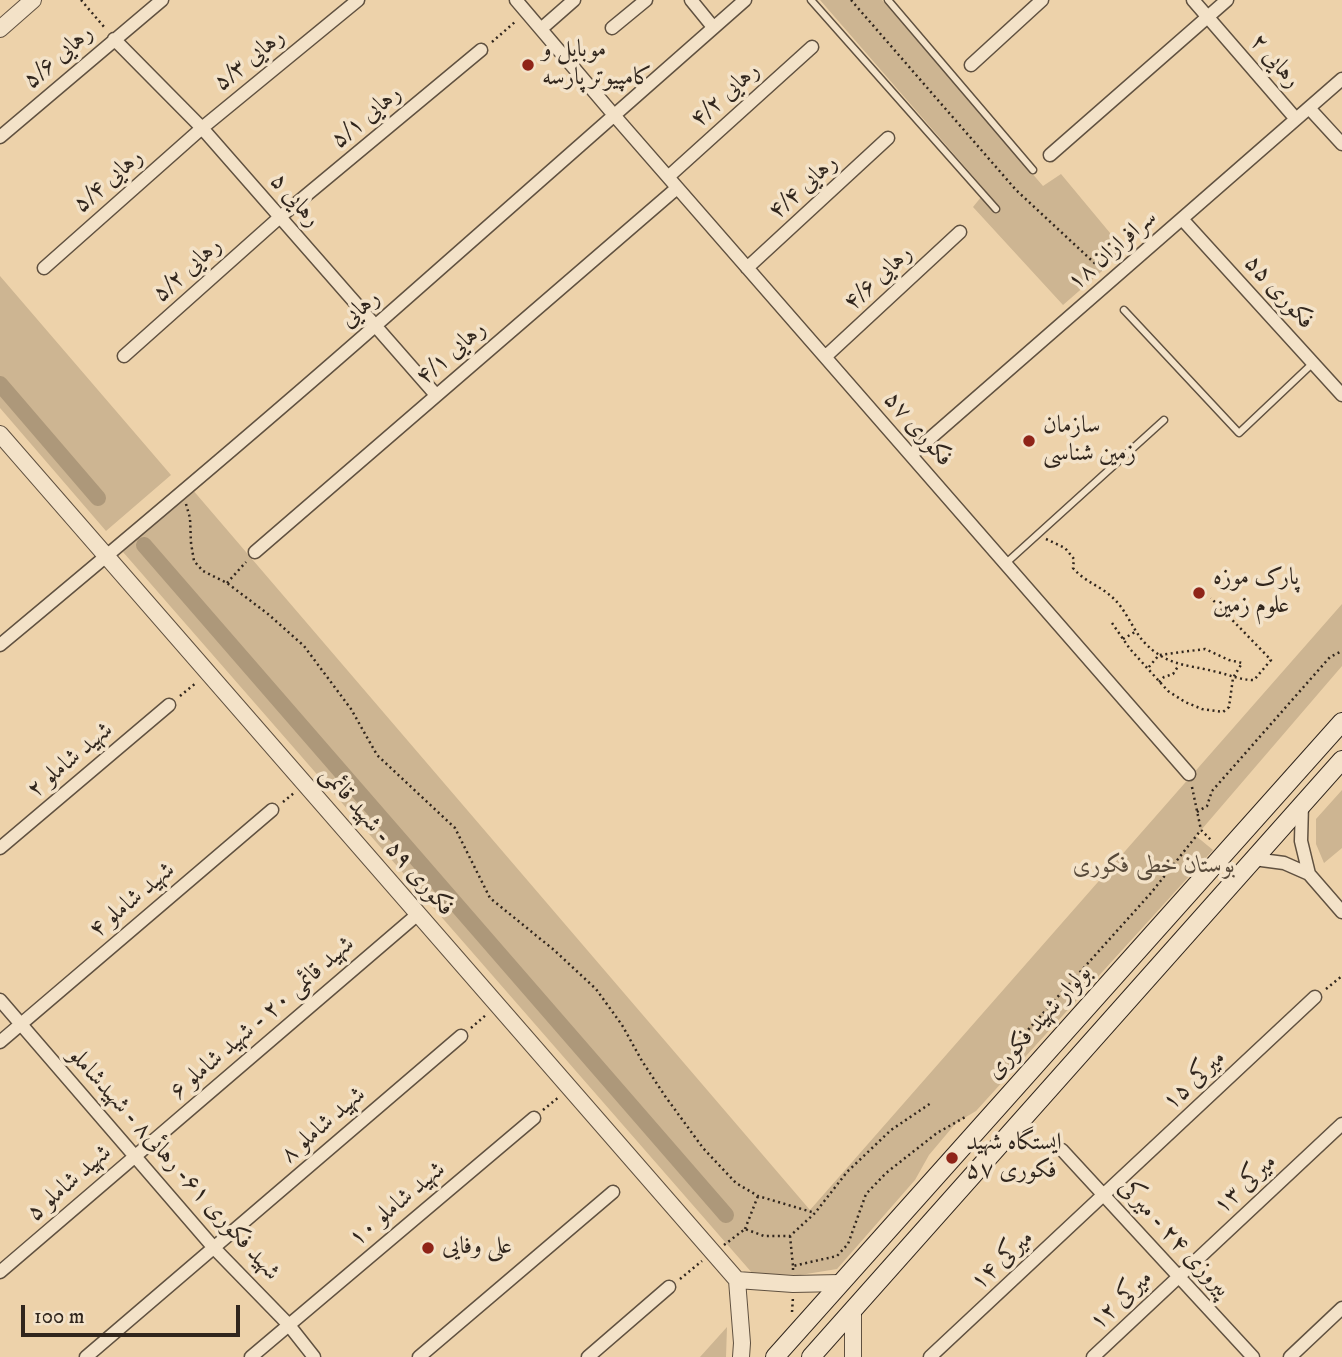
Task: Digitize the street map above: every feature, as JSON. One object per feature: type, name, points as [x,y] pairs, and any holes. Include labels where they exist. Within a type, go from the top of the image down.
[{"type":"main road","name":"بولوار شهید فکوری","points":[[775,1357],[1342,722]]},
{"type":"main road","name":"بولوار شهید فکوری","points":[[811,1357],[1342,760]]},
{"type":"street","points":[[0,29],[33,0]]},
{"type":"street","name":"رهایی ۵/۶","points":[[0,137],[162,0]]},
{"type":"street","name":"رهایی ۵/۳","points":[[202,128],[358,0]]},
{"type":"street","name":"فکوری ۵۷","points":[[516,0],[1189,774]]},
{"type":"street","points":[[541,29],[574,0]]},
{"type":"street","points":[[612,28],[646,0]]},
{"type":"street","points":[[691,0],[713,27]]},
{"type":"street","name":"رهایی","points":[[0,645],[376,326],[745,0]]},
{"type":"street","points":[[971,65],[1042,0]]},
{"type":"street","name":"رهایی ۲","points":[[1193,0],[1296,119]]},
{"type":"street","points":[[1051,155],[1227,0]]},
{"type":"street","name":"رهایی ۵","points":[[114,38],[202,128],[436,396]]},
{"type":"street","name":"رهایی ۴/۲","points":[[668,177],[812,47]]},
{"type":"street","name":"رهایی ۵/۱","points":[[280,217],[481,50]]},
{"type":"street","name":"سرافرازان ۱۸","points":[[911,455],[1342,79]]},
{"type":"street","points":[[1308,108],[1342,144]]},
{"type":"street","name":"رهایی ۵/۴","points":[[44,268],[202,128]]},
{"type":"street","name":"رهایی ۴/۴","points":[[747,268],[888,138]]},
{"type":"street","name":"رهایی ۴/۱","points":[[255,552],[677,188]]},
{"type":"street","name":"رهایی ۵/۲","points":[[124,356],[280,217]]},
{"type":"street","name":"فکوری ۵۵","points":[[1182,219],[1342,395]]},
{"type":"street","name":"رهایی ۴/۶","points":[[825,357],[960,232]]},
{"type":"street","name":"فکوری ۵۹ - شهید قائمی","points":[[0,434],[737,1280]]},
{"type":"street","name":"شهید شاملو ۲","points":[[0,848],[169,705]]},
{"type":"street","points":[[1302,804],[1301,841],[1308,874]]},
{"type":"street","name":"شهید شاملو ۴","points":[[0,1042],[272,810]]},
{"type":"street","points":[[1254,859],[1284,863],[1308,874],[1342,912]]},
{"type":"street","name":"شهید قائمی ۲۰ - شهید شاملو ۶","points":[[134,1157],[418,914]]},
{"type":"street","name":"میرکی ۱۵","points":[[1104,1195],[1315,997]]},
{"type":"street","name":"شهید فکوری ۶۱- رهائی۸ - شهیدشاملو","points":[[0,1000],[214,1248],[288,1324],[314,1357]]},
{"type":"street","name":"شهید شاملو ۸","points":[[86,1357],[461,1036]]},
{"type":"street","name":"شهید شاملو ۱۰","points":[[251,1357],[534,1118]]},
{"type":"street","name":"میرکی ۱۳","points":[[1179,1277],[1342,1124]]},
{"type":"street","name":"پیروزی ۲۴ - میرکی","points":[[1062,1150],[1253,1357]]},
{"type":"street","name":"شهید شاملو ۵","points":[[0,1272],[134,1157]]},
{"type":"street","points":[[419,1357],[613,1192]]},
{"type":"street","name":"میرکی ۱۴","points":[[930,1357],[1104,1195]]},
{"type":"street","name":"میرکی ۱۲","points":[[1093,1357],[1179,1277]]},
{"type":"street","points":[[741,1357],[737,1280],[793,1284],[840,1283]]},
{"type":"street","points":[[588,1357],[669,1287]]},
{"type":"street","points":[[1290,1357],[1342,1308]]},
{"type":"street","points":[[853,1311],[853,1357]]},
{"type":"lane","points":[[811,0],[996,209]]},
{"type":"lane","points":[[888,0],[1033,170]]},
{"type":"lane","points":[[1124,310],[1240,433],[1313,363]]},
{"type":"lane","points":[[1006,564],[1164,420]]},
{"type":"path","points":[[81,0],[114,38]]},
{"type":"path","points":[[851,0],[1016,190],[1112,280]]},
{"type":"path","points":[[481,50],[526,13]]},
{"type":"path","points":[[183,491],[190,518],[194,561],[268,614],[304,646],[351,709],[377,755],[455,828],[490,898],[554,950],[596,989],[622,1025],[665,1096],[703,1148],[736,1183],[758,1196],[815,1213]]},
{"type":"path","points":[[1037,535],[1065,548],[1074,559],[1073,568],[1082,578],[1113,597],[1143,641],[1159,655],[1179,664],[1219,672],[1233,678],[1254,680],[1270,660],[1212,598]]},
{"type":"path","points":[[227,583],[255,552]]},
{"type":"path","points":[[1112,623],[1123,639],[1147,668],[1159,682],[1185,702],[1202,709],[1223,712],[1229,707],[1233,678],[1242,663],[1205,649],[1159,655],[1147,668]]},
{"type":"path","points":[[1123,639],[1136,631]]},
{"type":"path","points":[[1197,812],[1207,806],[1212,791],[1330,657],[1342,651]]},
{"type":"path","points":[[1159,682],[1173,674],[1179,664]]},
{"type":"path","points":[[169,705],[208,673]]},
{"type":"path","points":[[1189,774],[1200,830],[1225,853]]},
{"type":"path","points":[[272,810],[305,784]]},
{"type":"path","points":[[1003,1080],[1018,1041],[1151,893],[1200,830]]},
{"type":"path","points":[[1315,997],[1342,976]]},
{"type":"path","points":[[461,1036],[497,1004]]},
{"type":"path","points":[[534,1118],[570,1088]]},
{"type":"path","points":[[745,1229],[764,1236],[790,1236],[815,1213],[847,1172],[891,1130],[931,1103]]},
{"type":"path","points":[[793,1266],[837,1256],[848,1244],[866,1194],[886,1173],[937,1133],[973,1113]]},
{"type":"path","points":[[669,1287],[745,1229],[758,1196]]},
{"type":"path","points":[[790,1236],[793,1266],[792,1314]]},
{"type":"green space","points":[[820,0],[882,0],[1043,186],[1061,174],[1125,251],[1063,305],[973,207],[986,191]]},
{"type":"green space","points":[[0,276],[171,475],[106,531],[0,408]]},
{"type":"green space","name":"بوستان خطی فکوری","points":[[192,489],[810,1210],[1342,604],[1342,666],[1196,836],[1213,850],[976,1111],[956,1123],[929,1155],[915,1180],[837,1269],[800,1275],[753,1274],[123,552]]},
{"type":"green space","points":[[1342,790],[1342,848],[1324,863],[1316,844],[1316,819]]},
{"type":"green space","points":[[727,1327],[726,1357],[700,1357]]},
{"type":"waterway","points":[[0,384],[98,498]]},
{"type":"waterway","points":[[144,545],[726,1215]]},
{"type":"place","name":"موبایل و کامپیوتر پارسه","points":[[528,65]]},
{"type":"place","name":"سازمان زمین شناسی","points":[[1029,441]]},
{"type":"place","name":"پارک موزه علوم زمین","points":[[1199,593]]},
{"type":"place","name":"ایستگاه شهید فکوری ۵۷","points":[[952,1158]]},
{"type":"place","name":"علی وفایی","points":[[428,1248]]}]
